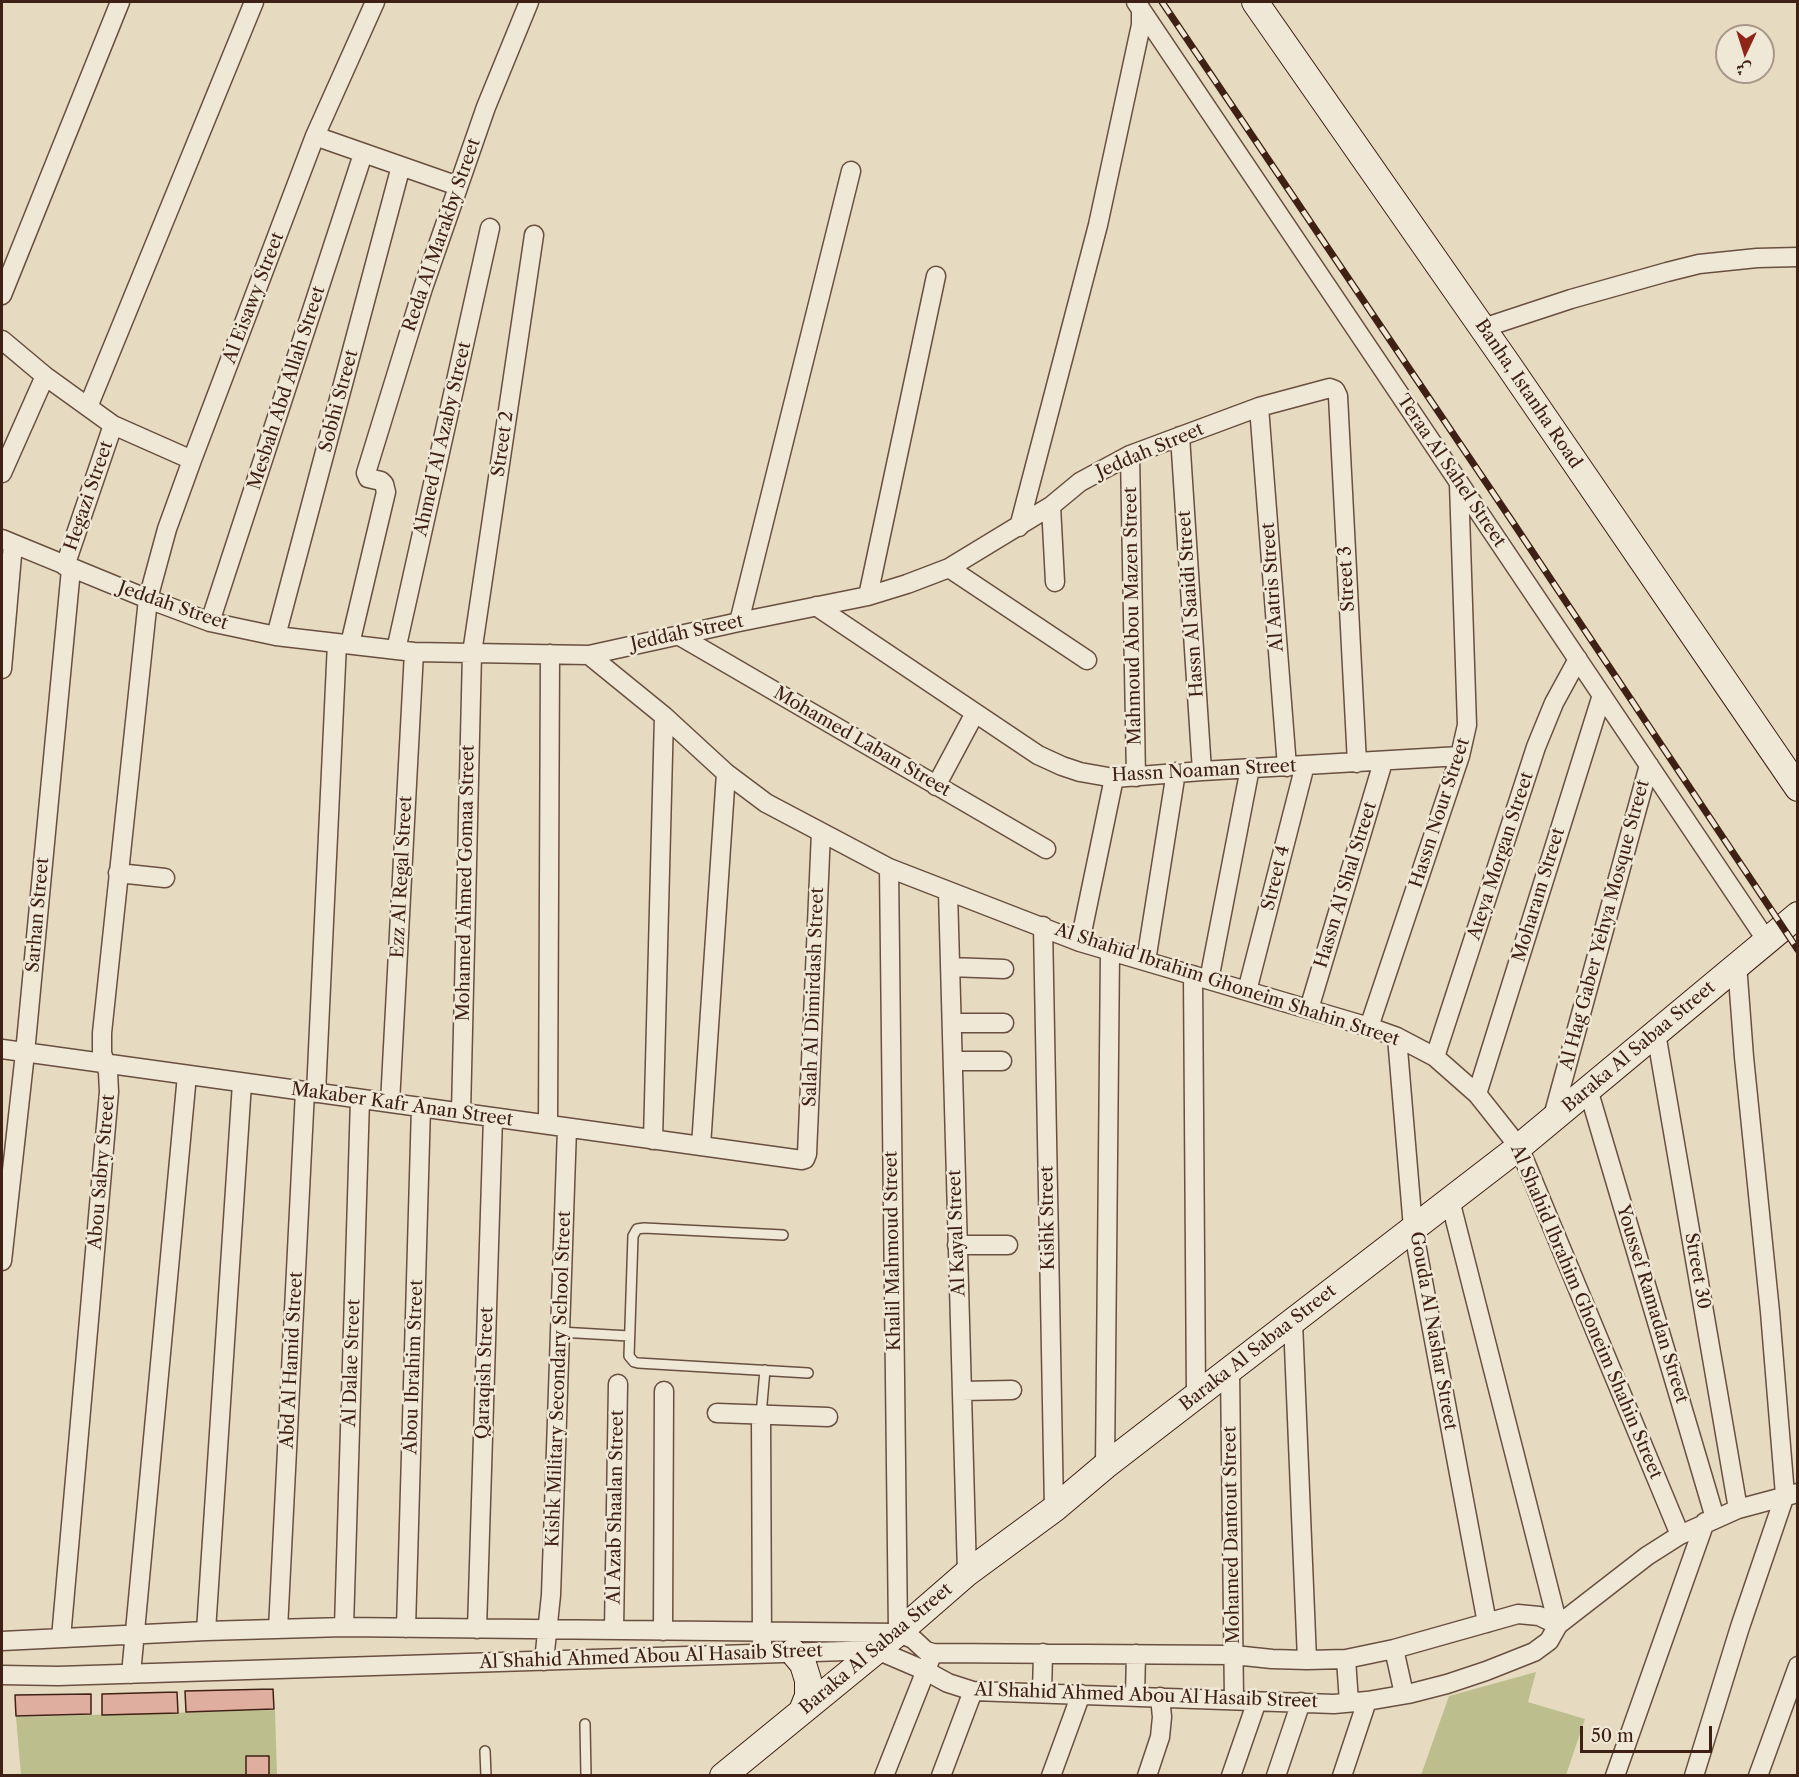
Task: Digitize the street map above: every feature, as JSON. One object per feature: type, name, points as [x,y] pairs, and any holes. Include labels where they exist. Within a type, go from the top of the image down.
[{"type":"main road","name":"Banha, Istanha Road","points":[[1255,2],[1483,328],[1797,788]]},
{"type":"main road","name":"Baraka Al Sabaa Street","points":[[723,1776],[898,1633],[967,1573],[1054,1509],[1105,1466],[1519,1147],[1795,918]]},
{"type":"main road","points":[[793,1652],[802,1664],[808,1680],[808,1696],[802,1711]]},
{"type":"street","points":[[2,296],[120,2]]},
{"type":"street","points":[[88,407],[254,2]]},
{"type":"street","name":"Al Eisawy Street","points":[[148,599],[167,529],[315,136],[375,2]]},
{"type":"street","name":"Reda Al Marakby Street","points":[[366,473],[423,288],[458,186],[486,107],[530,2]]},
{"type":"street","points":[[1019,527],[1098,225],[1141,25],[1138,5]]},
{"type":"street","name":"Teraa Al Sahel Street","points":[[1138,5],[1767,941]]},
{"type":"street","points":[[315,136],[458,186]]},
{"type":"street","name":"Mesbah Abd Allah Street","points":[[210,622],[363,154]]},
{"type":"street","name":"Sobhi Street","points":[[276,636],[401,166]]},
{"type":"street","points":[[739,622],[851,171]]},
{"type":"street","name":"Ahmed Al Azaby Street","points":[[405,651],[490,228]]},
{"type":"street","name":"Street 2","points":[[472,653],[534,235]]},
{"type":"street","points":[[1483,328],[1571,299],[1698,264],[1757,258],[1797,257]]},
{"type":"street","points":[[868,596],[936,276]]},
{"type":"street","points":[[2,340],[45,376],[113,425],[192,460]]},
{"type":"street","points":[[2,474],[45,376]]},
{"type":"street","name":"Jeddah Street","points":[[7,542],[210,622],[276,636],[405,651],[589,655],[868,596],[907,584],[950,568],[1051,506],[1080,482],[1130,455],[1259,407],[1330,388],[1335,390],[1338,396]]},
{"type":"street","name":"Street 3","points":[[1338,396],[1357,763]]},
{"type":"street","name":"Al Aatris Street","points":[[1259,407],[1296,766]]},
{"type":"street","name":"Hegazi Street","points":[[68,567],[113,425]]},
{"type":"street","name":"Hassn Al Saaidi Street","points":[[1180,436],[1202,771]]},
{"type":"street","name":"Mahmoud Abou Mazen Street","points":[[1130,455],[1136,777]]},
{"type":"street","name":"Abd Al Hamid Street","points":[[278,1629],[311,1092],[344,644],[386,492],[381,481],[368,478],[366,473]]},
{"type":"street","name":"Hassn Nour Street","points":[[1369,1027],[1460,756],[1467,725],[1459,483]]},
{"type":"street","points":[[1051,506],[1055,582]]},
{"type":"street","points":[[2,669],[7,542]]},
{"type":"street","name":"Sarhan Street","points":[[2,1261],[25,1053],[68,567]]},
{"type":"street","points":[[950,568],[1087,660]]},
{"type":"street","name":"Abou Sabry Street","points":[[61,1638],[109,1092],[101,1043],[148,599]]},
{"type":"street","name":"Hassn Noaman Street","points":[[816,606],[1038,755],[1062,766],[1114,778],[1176,772],[1460,756]]},
{"type":"street","name":"Mohamed Laban Street","points":[[678,635],[1046,849]]},
{"type":"street","name":"Ezz Al Regal Street","points":[[390,1103],[405,651]]},
{"type":"street","name":"Mohamed Ahmed Gomaa Street","points":[[461,1113],[472,653]]},
{"type":"street","points":[[548,1125],[550,654]]},
{"type":"street","name":"Al Shahid Ibrahim Ghoneim Shahin Street","points":[[589,655],[664,716],[726,773],[766,803],[889,868],[1080,942],[1369,1027],[1397,1037],[1435,1057],[1477,1094],[1519,1147],[1680,1535]]},
{"type":"street","name":"Ateya Morgan Street","points":[[1435,1057],[1536,747],[1554,703],[1578,659]]},
{"type":"street","name":"Moharam Street","points":[[1477,1094],[1602,695]]},
{"type":"street","points":[[936,786],[975,713]]},
{"type":"street","points":[[653,1140],[664,716]]},
{"type":"street","name":"Hassn Al Shal Street","points":[[1309,1009],[1383,762]]},
{"type":"street","name":"Al Hag Gaber Yehya Mosque Street","points":[[1551,1120],[1649,765]]},
{"type":"street","name":"Street 4","points":[[1247,991],[1296,766]]},
{"type":"street","points":[[1196,1396],[1201,978],[1250,768]]},
{"type":"street","points":[[1146,961],[1176,772]]},
{"type":"street","points":[[701,1146],[726,773]]},
{"type":"street","points":[[1080,942],[1114,778]]},
{"type":"street","name":"Salah Al Dimirdash Street","points":[[802,1160],[807,1154],[821,832]]},
{"type":"street","name":"Khalil Mahmoud Street","points":[[889,868],[898,1633]]},
{"type":"street","points":[[118,873],[165,878]]},
{"type":"street","name":"Al Kayal Street","points":[[948,892],[967,1573]]},
{"type":"street","name":"Kishk Street","points":[[1043,926],[1054,1509]]},
{"type":"street","points":[[1105,1466],[1110,951]]},
{"type":"street","points":[[1694,1776],[1740,1627],[1791,1494],[1744,1057],[1737,964]]},
{"type":"street","points":[[950,967],[1004,969]]},
{"type":"street","points":[[951,1023],[1004,1023]]},
{"type":"street","name":"Street 30","points":[[1656,1033],[1738,1509]]},
{"type":"street","name":"Gouda Al Nashar Street","points":[[1397,1037],[1413,1228],[1487,1623]]},
{"type":"street","name":"Makaber Kafr Anan Street","points":[[2,1049],[802,1160]]},
{"type":"street","points":[[953,1061],[1002,1061]]},
{"type":"street","points":[[131,1674],[187,1075]]},
{"type":"street","points":[[206,1631],[242,1083]]},
{"type":"street","name":"Youssef Ramadan Street","points":[[1588,1089],[1710,1520]]},
{"type":"street","name":"Al Dalae Street","points":[[344,1627],[360,1099]]},
{"type":"street","name":"Abou Ibrahim Street","points":[[406,1628],[421,1107]]},
{"type":"street","name":"Qaraqish Street","points":[[477,1629],[493,1117]]},
{"type":"street","name":"Kishk Military Secondary School Street","points":[[544,1661],[551,1595],[567,1128]]},
{"type":"street","points":[[1450,1200],[1558,1625]]},
{"type":"street","points":[[957,1245],[1008,1245]]},
{"type":"street","points":[[1293,1322],[1307,1660]]},
{"type":"street","name":"Mohamed Dantout Street","points":[[1230,1370],[1234,1700]]},
{"type":"street","name":"Al Azab Shaalan Street","points":[[614,1630],[618,1384]]},
{"type":"street","points":[[962,1391],[1012,1390]]},
{"type":"street","points":[[663,1631],[664,1391]]},
{"type":"street","points":[[717,1413],[828,1417]]},
{"type":"street","points":[[761,1415],[762,1654]]},
{"type":"street","name":"Al Shahid Ahmed Abou Al Hasaib Street","points":[[2,1675],[131,1674],[877,1650],[948,1683],[973,1691],[1334,1704],[1358,1702],[1447,1684],[1534,1652],[1549,1641],[1558,1625],[1647,1556],[1680,1535],[1738,1509],[1791,1494]]},
{"type":"street","points":[[1616,1776],[1710,1520]]},
{"type":"street","name":"Al Shahid Ahmed Abou Al Hasaib Street","points":[[933,1653],[1234,1654],[1272,1659],[1346,1659],[1394,1649],[1518,1614],[1549,1619],[1558,1625]]},
{"type":"street","name":"Al Shahid Ahmed Abou Al Hasaib Street","points":[[2,1641],[344,1627],[898,1633]]},
{"type":"street","points":[[884,1776],[933,1653],[926,1651],[913,1639],[898,1633]]},
{"type":"street","points":[[1394,1649],[1404,1694]]},
{"type":"street","points":[[1042,1693],[1043,1653]]},
{"type":"street","points":[[1135,1696],[1136,1654]]},
{"type":"street","points":[[1342,1776],[1358,1702],[1346,1659]]},
{"type":"street","points":[[1758,1776],[1797,1666]]},
{"type":"street","points":[[941,1776],[973,1691]]},
{"type":"street","points":[[1051,1776],[1081,1694]]},
{"type":"street","points":[[1147,1776],[1160,1737],[1162,1717],[1160,1697]]},
{"type":"street","points":[[1232,1776],[1257,1701]]},
{"type":"street","points":[[1276,1776],[1301,1702]]},
{"type":"lane","points":[[783,1235],[644,1227],[637,1229],[633,1236],[629,1356],[634,1362],[808,1373]]},
{"type":"lane","points":[[560,1332],[629,1336]]},
{"type":"lane","points":[[761,1415],[765,1370]]},
{"type":"lane","points":[[585,1724],[586,1776]]},
{"type":"lane","points":[[485,1751],[486,1776]]},
{"type":"green space","points":[[1536,1672],[1528,1702],[1585,1719],[1566,1775],[1421,1775],[1449,1696]]},
{"type":"green space","points":[[275,1710],[277,1775],[21,1775],[16,1717]]},
{"type":"building","points":[[273,1689],[274,1709],[186,1712],[185,1691]]},
{"type":"building","points":[[177,1692],[178,1713],[102,1715],[102,1694]]},
{"type":"building","points":[[91,1694],[91,1714],[16,1716],[15,1695]]},
{"type":"building","points":[[246,1756],[269,1756],[269,1776],[246,1776]]},
{"type":"railway","points":[[1162,2],[1798,950]]}]
